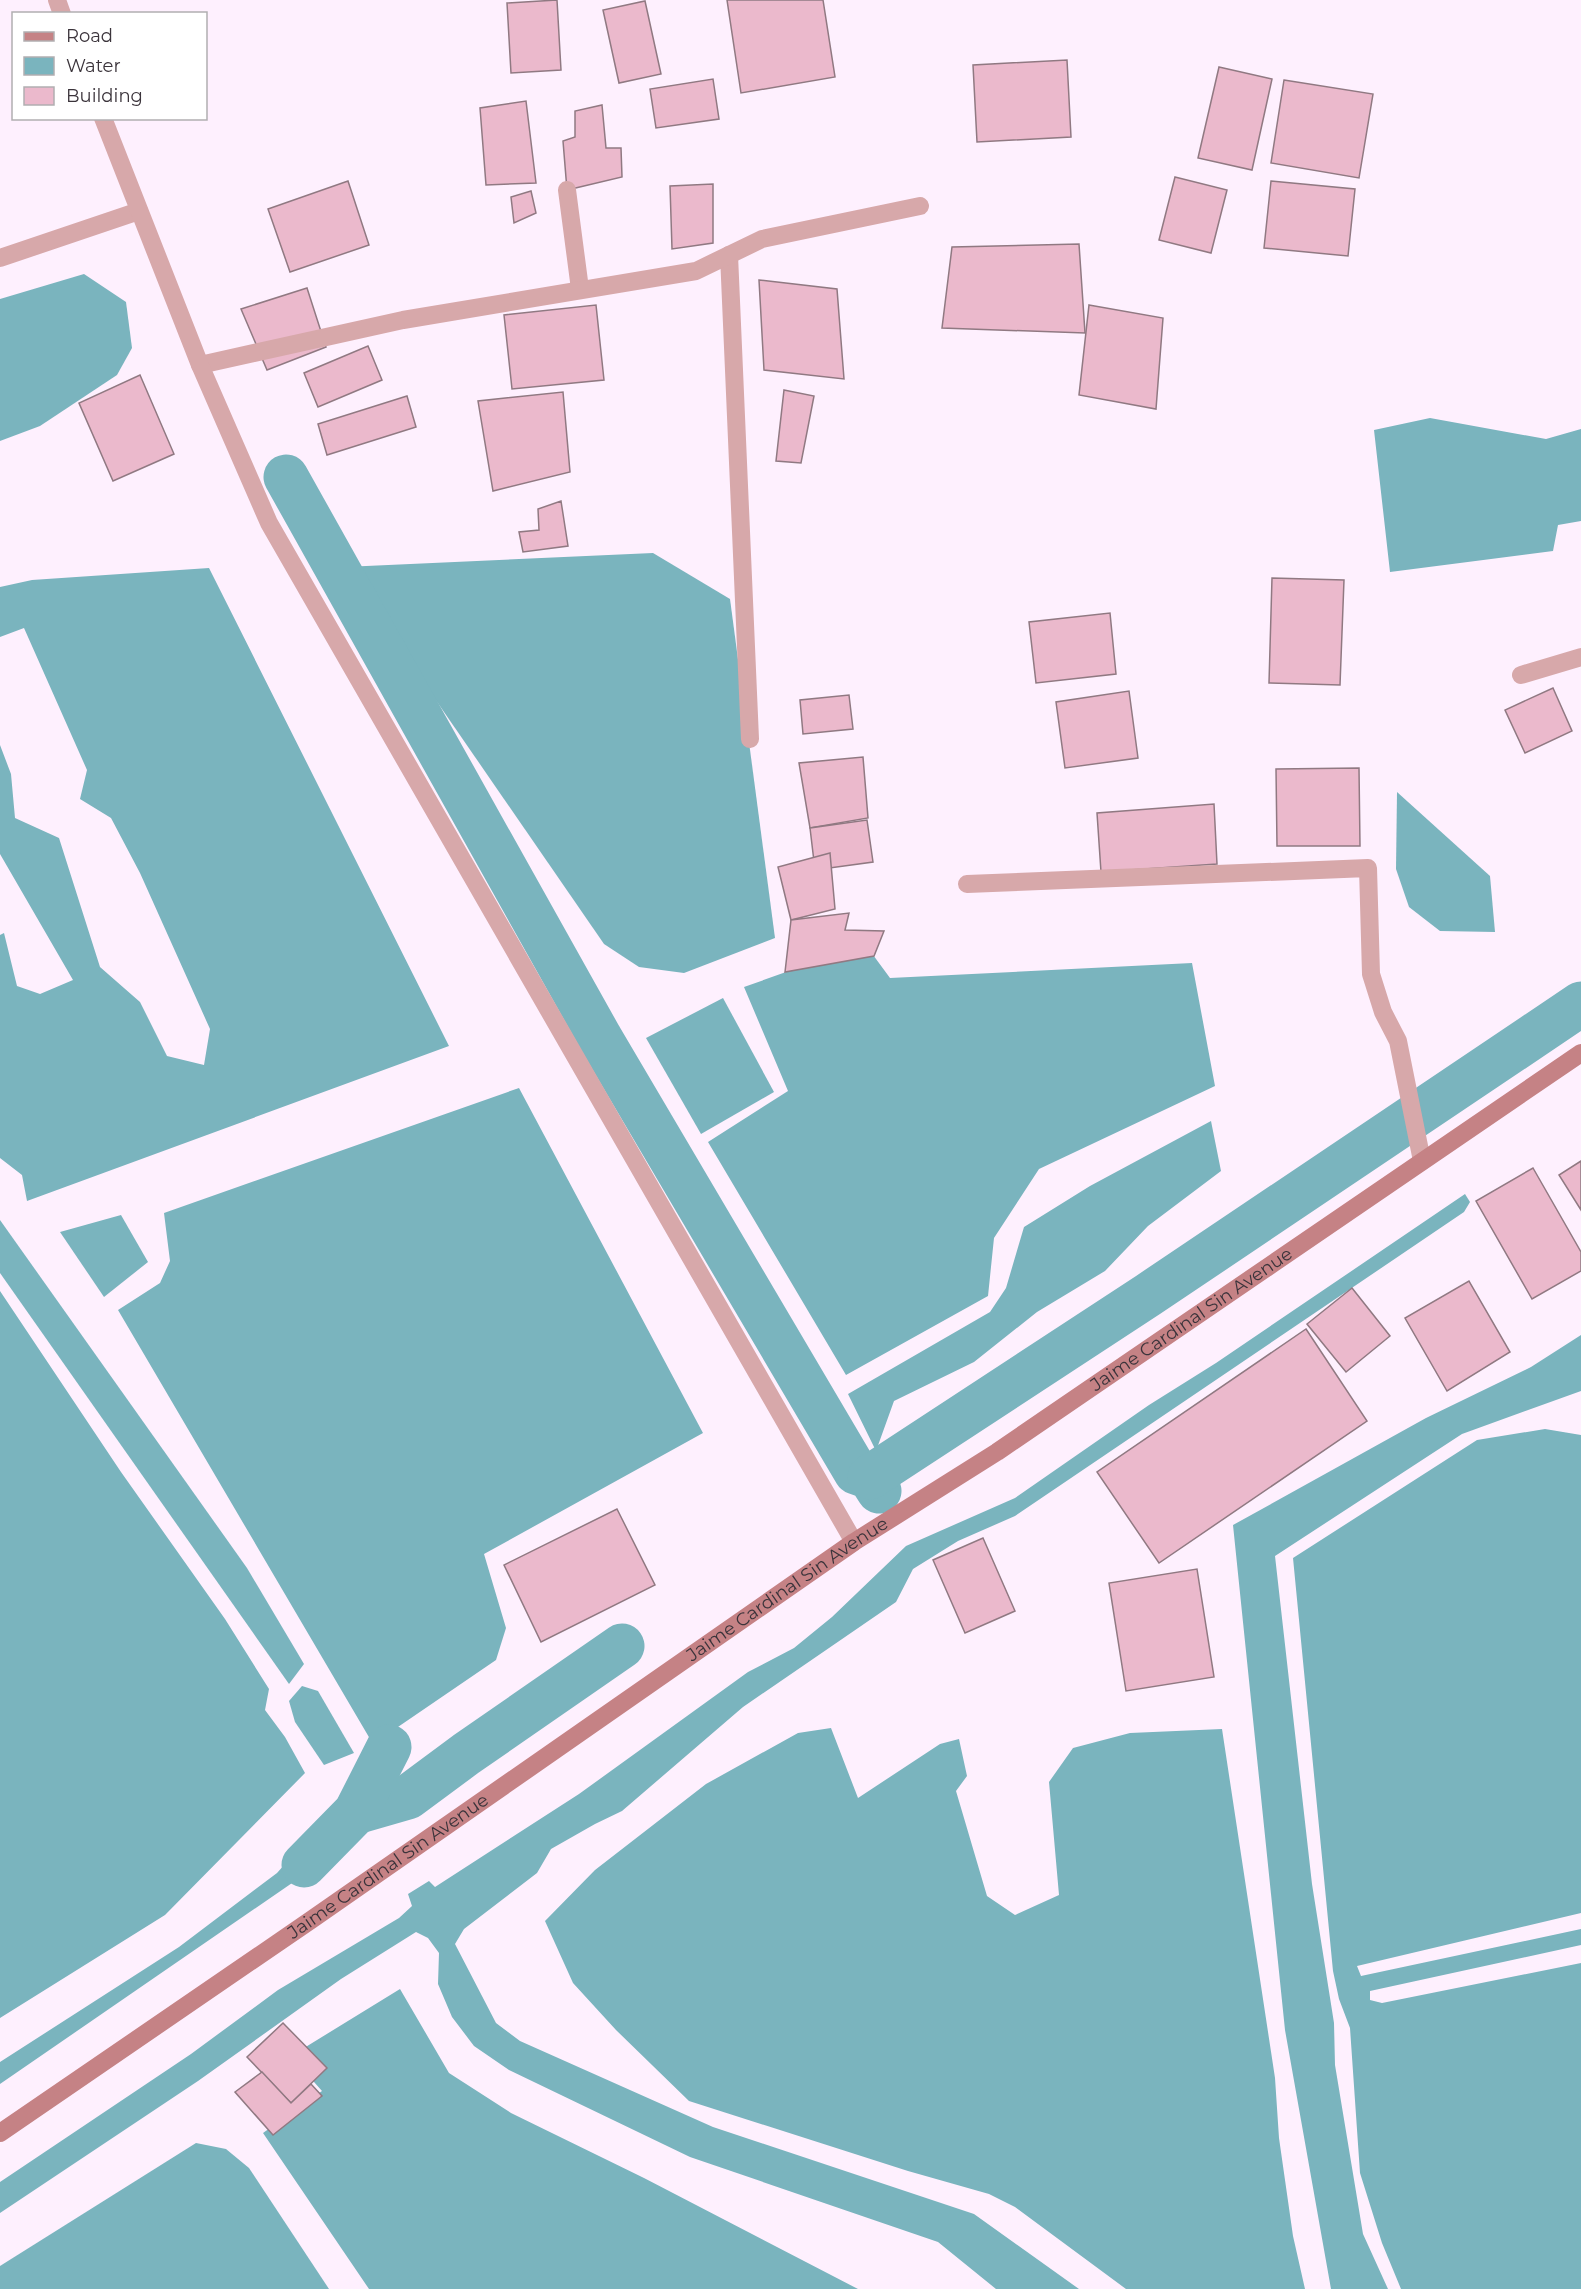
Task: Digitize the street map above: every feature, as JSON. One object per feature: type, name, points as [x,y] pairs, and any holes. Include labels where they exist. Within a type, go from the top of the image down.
[{"type":"main road","name":"Jaime Cardinal Sin Avenue","points":[[0,2133],[311,1920],[854,1542],[997,1452],[1421,1159],[1581,1053]]},
{"type":"street","points":[[104,120],[200,366],[269,523],[854,1542]]},
{"type":"street","points":[[567,190],[579,289]]},
{"type":"street","points":[[200,366],[403,320],[696,271],[762,239],[920,206]]},
{"type":"street","points":[[0,258],[139,211]]},
{"type":"street","points":[[729,255],[750,739]]},
{"type":"street","points":[[1521,675],[1581,657]]},
{"type":"street","points":[[967,884],[1368,868],[1371,974],[1383,1012],[1398,1041],[1421,1159]]},
{"type":"water","points":[[84,274],[126,302],[132,348],[117,375],[40,426],[0,441],[0,299]]},
{"type":"water","points":[[1430,418],[1546,439],[1581,429],[1581,521],[1558,525],[1553,551],[1390,572],[1374,430]]},
{"type":"water","points":[[653,553],[730,599],[775,938],[684,973],[639,967],[604,944],[344,567]]},
{"type":"water","points":[[209,568],[449,1046],[27,1201],[22,1175],[0,1158],[0,935],[4,933],[17,986],[40,994],[73,980],[0,854],[0,745],[11,774],[15,818],[59,838],[100,967],[140,1002],[167,1056],[204,1065],[210,1029],[140,873],[111,818],[80,799],[87,770],[24,628],[0,637],[0,587],[32,580]]},
{"type":"water","points":[[1397,792],[1490,876],[1495,932],[1440,931],[1409,907],[1396,869]]},
{"type":"water","points":[[865,944],[890,978],[1192,963],[1215,1086],[1039,1169],[994,1238],[988,1296],[846,1375],[708,1142],[788,1091],[744,987]]},
{"type":"water","points":[[723,998],[774,1092],[701,1134],[646,1038]]},
{"type":"water","points":[[519,1088],[703,1433],[484,1554],[506,1628],[496,1660],[373,1744],[118,1310],[160,1283],[170,1261],[164,1213]]},
{"type":"water","points":[[1211,1121],[1221,1171],[1148,1226],[1105,1271],[1037,1312],[974,1362],[894,1401],[876,1451],[848,1394],[990,1312],[1006,1288],[1024,1227],[1090,1186]]},
{"type":"water","points":[[1465,1194],[1470,1202],[1464,1212],[1015,1516],[958,1541],[913,1569],[896,1602],[743,1707],[622,1811],[551,1849],[537,1873],[464,1929],[455,1944],[496,2023],[520,2041],[713,2127],[974,2214],[1079,2289],[996,2289],[938,2242],[690,2157],[509,2070],[474,2046],[452,2017],[438,1984],[439,1953],[428,1938],[416,1932],[341,1979],[198,2081],[0,2213],[0,2182],[191,2054],[278,1990],[399,1918],[412,1906],[408,1894],[429,1881],[435,1887],[579,1794],[748,1672],[794,1648],[832,1617],[906,1546],[1015,1498],[1149,1405],[1216,1363]]},
{"type":"water","points":[[121,1215],[148,1262],[104,1297],[60,1232]]},
{"type":"water","points":[[0,1220],[247,1568],[304,1664],[289,1684],[0,1273]]},
{"type":"water","points":[[0,1291],[121,1472],[225,1619],[269,1689],[265,1710],[285,1737],[305,1773],[165,1915],[0,2018]]},
{"type":"water","points":[[1581,1335],[1581,1391],[1462,1434],[1275,1556],[1312,1884],[1334,2023],[1335,2065],[1363,2234],[1388,2289],[1331,2289],[1285,2030],[1233,1525],[1426,1418],[1531,1367]]},
{"type":"water","points":[[1545,1429],[1581,1435],[1581,1913],[1357,1966],[1361,1976],[1581,1929],[1581,1945],[1370,1991],[1370,2000],[1382,2003],[1581,1963],[1581,2289],[1401,2289],[1382,2243],[1360,2173],[1350,2028],[1339,1999],[1333,1971],[1293,1558],[1477,1440]]},
{"type":"water","points":[[302,1686],[318,1691],[354,1753],[324,1765],[295,1722],[289,1701]]},
{"type":"water","points":[[831,1728],[858,1798],[940,1744],[959,1739],[967,1776],[956,1791],[987,1896],[1015,1915],[1059,1895],[1049,1782],[1073,1748],[1130,1733],[1222,1729],[1275,2078],[1279,2138],[1293,2236],[1305,2289],[1126,2289],[1015,2207],[989,2194],[908,2171],[689,2101],[616,2030],[573,1983],[545,1921],[595,1870],[706,1784],[798,1733]]},
{"type":"water","points":[[335,1808],[357,1836],[343,1840],[324,1861],[0,2084],[0,2062],[179,1947],[277,1873]]},
{"type":"water","points":[[400,1989],[449,2073],[511,2113],[644,2178],[858,2289],[369,2289],[263,2133],[322,2091],[291,2056]]},
{"type":"water","points":[[196,2143],[226,2149],[249,2168],[329,2289],[0,2289],[0,2266]]},
{"type":"building","points":[[557,0],[561,70],[511,73],[507,3]]},
{"type":"building","points":[[727,0],[823,0],[835,77],[741,93]]},
{"type":"building","points":[[645,1],[661,74],[619,83],[603,10]]},
{"type":"building","points":[[1067,60],[1071,137],[977,142],[973,65]]},
{"type":"building","points":[[1219,67],[1272,79],[1252,170],[1198,158]]},
{"type":"building","points":[[713,79],[719,119],[656,128],[650,89]]},
{"type":"building","points":[[1284,80],[1373,94],[1359,178],[1271,163]]},
{"type":"building","points":[[526,101],[536,183],[486,185],[480,108]]},
{"type":"building","points":[[602,105],[606,148],[621,148],[622,177],[567,190],[563,141],[575,137],[575,111]]},
{"type":"building","points":[[1175,177],[1227,190],[1211,253],[1159,240]]},
{"type":"building","points":[[348,181],[369,245],[290,272],[268,209]]},
{"type":"building","points":[[1271,181],[1355,189],[1348,256],[1264,248]]},
{"type":"building","points":[[713,184],[713,243],[672,249],[670,186]]},
{"type":"building","points":[[531,191],[536,213],[514,223],[511,197]]},
{"type":"building","points":[[1079,244],[1085,333],[942,328],[952,247]]},
{"type":"building","points":[[759,280],[837,289],[844,379],[764,370]]},
{"type":"building","points":[[307,288],[326,347],[267,370],[241,309]]},
{"type":"building","points":[[596,305],[604,380],[512,389],[504,315]]},
{"type":"building","points":[[1089,305],[1163,318],[1156,409],[1079,395]]},
{"type":"building","points":[[368,346],[382,380],[318,407],[304,373]]},
{"type":"building","points":[[140,375],[174,454],[113,481],[79,403]]},
{"type":"building","points":[[784,390],[814,396],[801,463],[776,461]]},
{"type":"building","points":[[563,392],[570,472],[493,491],[478,401]]},
{"type":"building","points":[[407,396],[416,427],[327,455],[318,424]]},
{"type":"building","points":[[561,501],[568,546],[523,552],[519,532],[539,530],[538,509]]},
{"type":"building","points":[[1272,578],[1344,580],[1340,685],[1269,683]]},
{"type":"building","points":[[1110,613],[1116,674],[1036,683],[1029,622]]},
{"type":"building","points":[[1553,688],[1572,731],[1525,753],[1505,710]]},
{"type":"building","points":[[1129,691],[1138,758],[1065,768],[1056,702]]},
{"type":"building","points":[[849,695],[853,729],[803,734],[800,700]]},
{"type":"building","points":[[863,757],[868,818],[810,828],[799,763]]},
{"type":"building","points":[[1359,768],[1360,846],[1277,846],[1276,769]]},
{"type":"building","points":[[1214,804],[1217,864],[1101,872],[1097,813]]},
{"type":"building","points":[[867,820],[873,862],[815,870],[810,828]]},
{"type":"building","points":[[830,853],[835,909],[791,920],[778,867]]},
{"type":"building","points":[[849,913],[845,930],[884,931],[874,956],[785,972],[791,920]]},
{"type":"building","points":[[1581,1161],[1581,1210],[1559,1175]]},
{"type":"building","points":[[1533,1168],[1581,1252],[1581,1271],[1532,1299],[1476,1201]]},
{"type":"building","points":[[1469,1281],[1510,1352],[1447,1391],[1405,1318]]},
{"type":"building","points":[[1352,1288],[1390,1336],[1346,1372],[1307,1324]]},
{"type":"building","points":[[1306,1329],[1367,1421],[1159,1563],[1097,1472]]},
{"type":"building","points":[[617,1509],[655,1585],[541,1642],[504,1565]]},
{"type":"building","points":[[983,1538],[1015,1611],[965,1633],[933,1560]]},
{"type":"building","points":[[1197,1569],[1214,1677],[1126,1691],[1109,1583]]},
{"type":"building","points":[[283,2023],[327,2068],[291,2103],[247,2057]]},
{"type":"building","points":[[262,2072],[291,2103],[311,2084],[322,2096],[273,2135],[235,2092]]},
{"type":"waterway","points":[[286,477],[600,1038],[856,1472],[870,1477],[879,1491]]},
{"type":"waterway","points":[[870,1477],[1148,1295],[1581,1004]]},
{"type":"waterway","points":[[356,1812],[408,1797],[622,1646]]},
{"type":"waterway","points":[[304,1865],[356,1812],[389,1747]]}]
